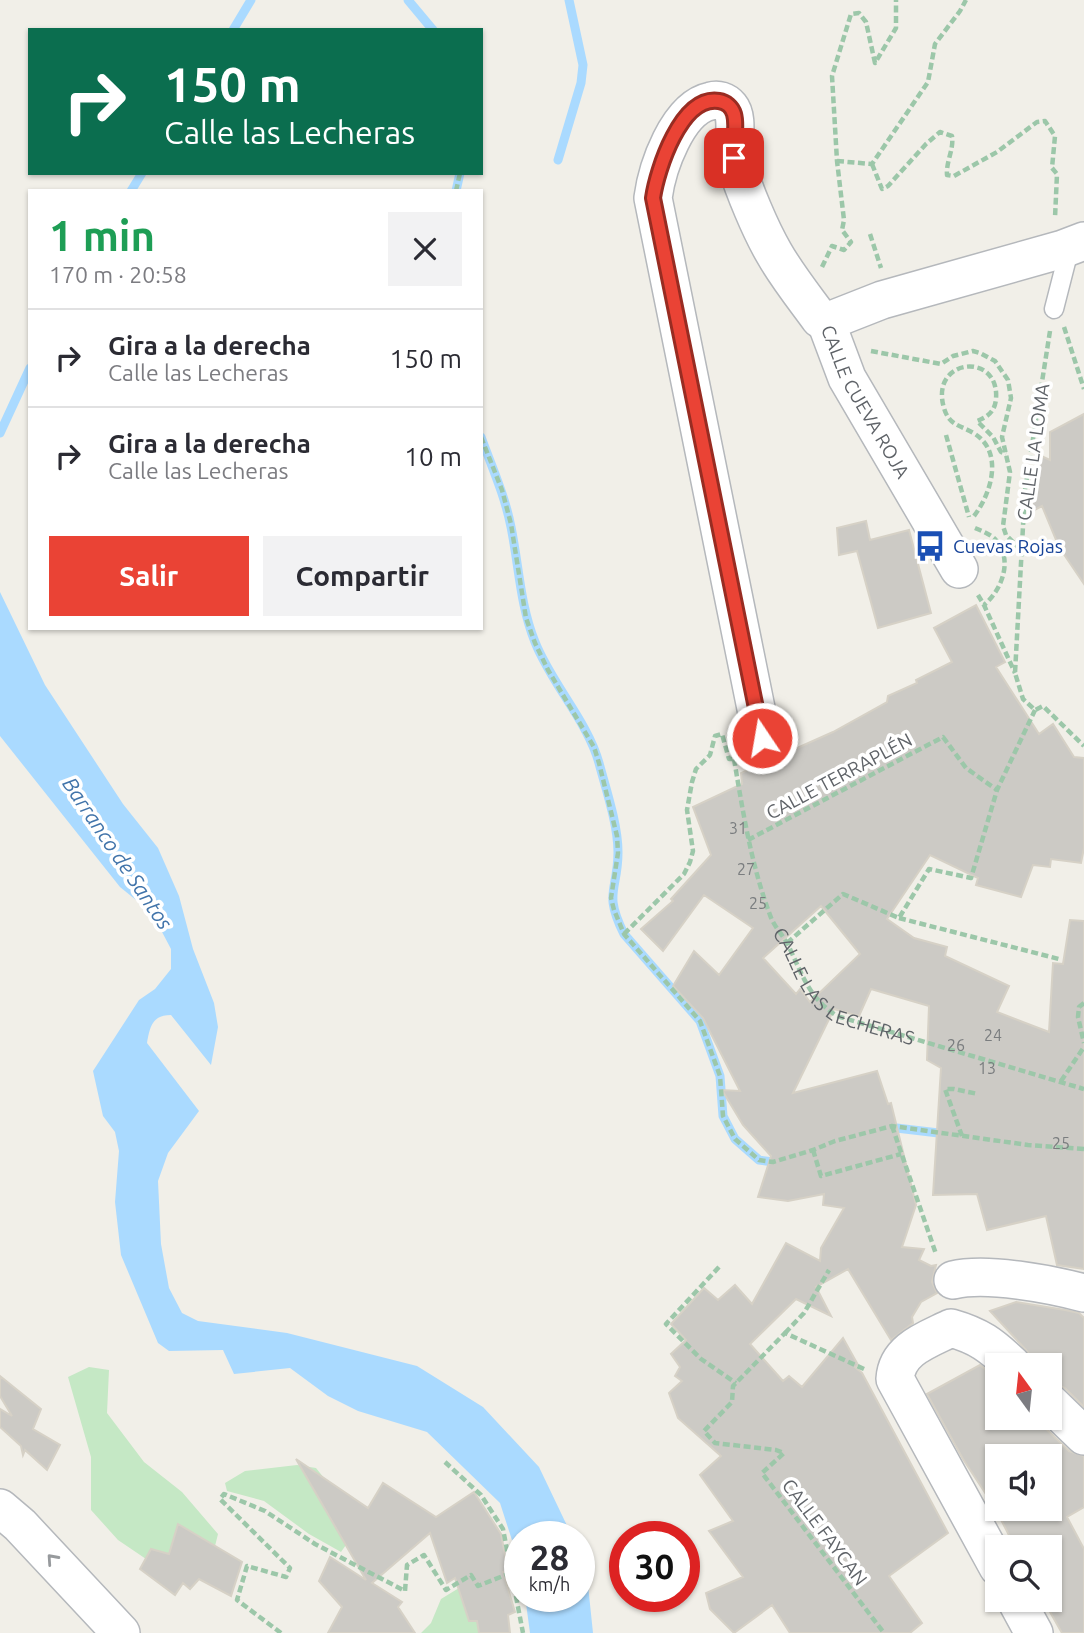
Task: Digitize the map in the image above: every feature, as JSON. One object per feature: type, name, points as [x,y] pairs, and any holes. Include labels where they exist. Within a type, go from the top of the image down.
[{"type":"street","points":[[748,748],[653,198],[655,183],[674,134],[695,108],[713,100],[722,101],[729,105],[734,113],[734,158],[773,252],[831,337]]},
{"type":"street","name":"CALLE CUEVA ROJA","points":[[959,569],[847,378],[831,337],[882,300],[1068,238]]},
{"type":"street","points":[[945,1269],[967,1277],[1019,1281],[1084,1293]]},
{"type":"street","points":[[985,1543],[895,1379],[896,1366],[904,1354],[951,1328],[977,1336],[1000,1353]]},
{"type":"street","points":[[1062,1415],[1084,1436]]},
{"type":"street","points":[[0,1508],[20,1525],[104,1625]]},
{"type":"street","points":[[1023,1612],[1034,1633]]},
{"type":"lane","points":[[1054,309],[1066,262],[1068,238]]},
{"type":"path","points":[[832,246],[844,250],[851,242],[842,229],[844,220],[832,76],[851,14],[859,13],[866,22],[874,63],[896,27],[896,0]]},
{"type":"path","points":[[872,164],[928,82],[935,44],[965,0]]},
{"type":"path","points":[[872,164],[882,189],[940,132],[952,136],[953,145],[947,176],[954,176],[978,164],[1037,122],[1045,121],[1055,136],[1052,168],[1057,174],[1068,238]]},
{"type":"path","points":[[837,161],[872,164]]},
{"type":"path","points":[[870,234],[884,279]]},
{"type":"path","points":[[1058,286],[1068,307],[1064,330],[1084,389]]},
{"type":"path","name":"CALLE LA LOMA","points":[[1035,710],[1023,699],[1015,673],[1025,490],[1054,309]]},
{"type":"path","points":[[831,337],[852,348],[941,364],[953,356],[973,351],[988,356],[1002,369],[1011,389],[1002,437],[1010,472],[1003,526],[1006,535],[1022,551]]},
{"type":"path","points":[[974,516],[991,487],[992,468],[987,448],[982,441],[951,422],[944,411],[941,390],[944,382],[955,370],[969,366],[979,367],[992,378],[996,391],[995,407],[991,414],[977,421],[993,437],[1000,452],[1006,454]]},
{"type":"path","points":[[946,435],[971,523],[995,539],[1003,555],[1003,580],[992,598],[984,605]]},
{"type":"path","points":[[483,442],[505,501],[526,618],[535,643],[594,747],[599,763],[617,836],[618,853],[611,898],[614,910],[624,934],[700,1021],[720,1076],[723,1116],[736,1139],[759,1160],[773,1162],[835,1141],[892,1126],[1028,1145],[1084,1149]]},
{"type":"path","points":[[959,569],[984,605],[1015,673]]},
{"type":"path","points":[[899,918],[929,869],[971,878],[996,790],[1035,710],[1043,706],[1084,746]]},
{"type":"path","points":[[624,934],[684,874],[690,862],[693,851],[687,810],[692,782],[696,769],[710,755],[715,736],[722,734],[729,759],[748,748]]},
{"type":"path","name":"CALLE TERRAPLÉN","points":[[747,840],[943,737],[966,768],[996,790]]},
{"type":"path","name":"CALLE LAS LECHERAS","points":[[748,748],[747,840],[771,918],[787,943],[809,991],[825,1009],[837,1016],[1084,1089]]},
{"type":"path","points":[[787,943],[843,894],[899,918],[1059,959]]},
{"type":"path","points":[[1061,1081],[1084,1045],[1078,1017],[1079,1007],[1084,1003]]},
{"type":"path","points":[[962,1136],[945,1089],[978,1094]]},
{"type":"path","points":[[892,1126],[945,1269]]},
{"type":"path","points":[[813,1150],[821,1176],[901,1154]]},
{"type":"path","points":[[719,1267],[666,1324],[701,1359],[736,1383]]},
{"type":"path","name":"CALLE FAYCAN","points":[[829,1270],[804,1313],[736,1383],[733,1387],[732,1402],[704,1432],[715,1443],[784,1453],[762,1473],[884,1633]]},
{"type":"path","points":[[785,1333],[865,1369],[895,1379]]},
{"type":"path","points":[[445,1462],[481,1495],[504,1533]]},
{"type":"path","points":[[281,1633],[237,1600],[247,1566],[286,1577],[290,1568],[220,1499],[224,1494],[265,1511],[315,1544],[405,1591],[407,1565],[424,1555],[446,1590],[471,1575],[478,1586],[504,1576]]},
{"type":"path","points":[[520,1612],[523,1633]]},
{"type":"green space","points":[[89,1367],[109,1370],[107,1413],[144,1462],[182,1492],[218,1534],[215,1546],[169,1554],[151,1549],[146,1559],[118,1540],[91,1510],[91,1457],[68,1377]]},
{"type":"green space","points":[[297,1465],[316,1468],[324,1478],[317,1494],[348,1542],[341,1552],[309,1534],[264,1501],[227,1491],[225,1483],[245,1471]]},
{"type":"green space","points":[[459,1588],[469,1621],[477,1621],[479,1633],[421,1633],[431,1623],[441,1599]]},
{"type":"water","name":"Barranco de Santos","points":[[0,592],[45,685],[123,804],[158,848],[179,896],[193,949],[214,1003],[218,1027],[211,1065],[171,1015],[156,1020],[151,1027],[147,1043],[199,1111],[168,1153],[158,1181],[161,1244],[169,1288],[182,1313],[198,1321],[287,1333],[417,1366],[483,1407],[539,1467],[565,1521],[506,1521],[500,1503],[427,1432],[358,1411],[328,1396],[290,1368],[234,1374],[223,1350],[169,1351],[158,1343],[121,1255],[115,1202],[119,1151],[115,1132],[103,1116],[93,1071],[139,1000],[155,989],[171,969],[171,949],[152,913],[120,887],[0,736]]},
{"type":"water","points":[[527,1612],[591,1612],[593,1633],[530,1633]]},
{"type":"building","points":[[1084,414],[1084,584],[1059,547],[1042,506],[1031,512],[1039,455],[1050,460],[1050,432]]},
{"type":"building","points":[[866,521],[870,540],[909,530],[931,613],[878,628],[857,551],[839,555],[837,528]]},
{"type":"building","points":[[976,605],[1005,662],[996,667],[1039,734],[1053,724],[1074,757],[1084,758],[1084,848],[1081,863],[1051,859],[1050,867],[1033,865],[1021,897],[976,885],[978,878],[930,855],[887,919],[914,938],[947,947],[945,956],[1009,986],[997,1012],[1049,1032],[1053,963],[1063,964],[1070,920],[1084,921],[1084,1269],[1057,1265],[1046,1216],[987,1230],[977,1194],[933,1195],[941,1068],[927,1060],[929,1006],[871,989],[859,1016],[834,1009],[793,1093],[877,1071],[888,1104],[891,1103],[916,1205],[902,1247],[924,1249],[919,1260],[931,1266],[936,1265],[932,1282],[937,1293],[921,1302],[912,1317],[913,1323],[891,1340],[848,1269],[816,1287],[831,1316],[796,1299],[750,1344],[783,1381],[789,1376],[802,1387],[843,1338],[858,1365],[855,1367],[862,1373],[948,1533],[889,1576],[922,1623],[910,1633],[790,1633],[772,1605],[734,1633],[710,1609],[706,1593],[743,1577],[709,1531],[733,1521],[700,1475],[721,1456],[678,1418],[669,1393],[682,1381],[675,1376],[680,1367],[671,1354],[686,1340],[671,1324],[704,1288],[718,1300],[735,1285],[752,1304],[786,1243],[820,1261],[821,1248],[844,1208],[823,1205],[824,1194],[788,1201],[758,1197],[771,1156],[743,1125],[722,1090],[740,1091],[703,1018],[673,986],[694,951],[719,975],[753,928],[704,895],[663,951],[641,929],[673,901],[671,899],[711,855],[693,807],[742,784],[741,773],[833,732],[887,702],[888,696],[917,683],[916,680],[952,662],[934,628]],"holes":[[[821,906],[860,954],[810,1002],[800,989],[796,994],[763,958]]]},
{"type":"building","points":[[1016,1302],[1079,1313],[1084,1318],[1084,1407],[1062,1387],[1062,1353],[1028,1353],[990,1311]]},
{"type":"building","points":[[980,1365],[985,1369],[985,1430],[1047,1430],[1062,1444],[985,1444],[985,1493],[927,1394]]},
{"type":"building","points":[[0,1376],[41,1409],[33,1429],[60,1445],[47,1470],[25,1450],[23,1455],[21,1446],[0,1427],[0,1409],[12,1416],[0,1396]]},
{"type":"building","points":[[1062,1444],[1069,1451],[1084,1456],[1084,1507],[1067,1517],[1084,1549],[1084,1633],[1062,1633],[1050,1612],[1062,1612],[1062,1535],[1009,1535],[1002,1521],[1062,1521]]},
{"type":"building","points":[[296,1459],[368,1508],[383,1483],[436,1517],[474,1492],[501,1534],[504,1550],[504,1612],[515,1612],[508,1615],[510,1633],[479,1633],[477,1621],[469,1621],[455,1578],[447,1583],[430,1533],[372,1583],[402,1602],[398,1607],[415,1633],[328,1633],[342,1607],[319,1581],[330,1557],[366,1580]]},
{"type":"building","points":[[178,1524],[242,1562],[231,1596],[199,1579],[190,1589],[183,1583],[175,1595],[140,1569],[151,1549],[169,1554]]},
{"type":"waterway","points":[[234,28],[251,0]]},
{"type":"waterway","points":[[408,0],[431,28]]},
{"type":"waterway","points":[[558,160],[581,83],[583,65],[569,0]]},
{"type":"waterway","points":[[132,189],[141,175]]},
{"type":"waterway","points":[[456,189],[460,175]]},
{"type":"waterway","points":[[0,433],[28,372]]},
{"type":"waterway","points":[[483,442],[508,515],[523,600],[535,642],[587,733],[599,763],[616,830],[618,852],[613,900],[618,920],[624,934],[700,1021],[720,1076],[723,1116],[735,1139],[759,1160],[781,1160]]},
{"type":"waterway","points":[[888,1127],[947,1134]]},
{"type":"place","name":"Cuevas Rojas","points":[[930,546]]},
{"type":"route","points":[[734,158],[734,113],[729,105],[722,101],[703,103],[680,124],[674,134],[655,183],[653,198],[762,738]]}]
